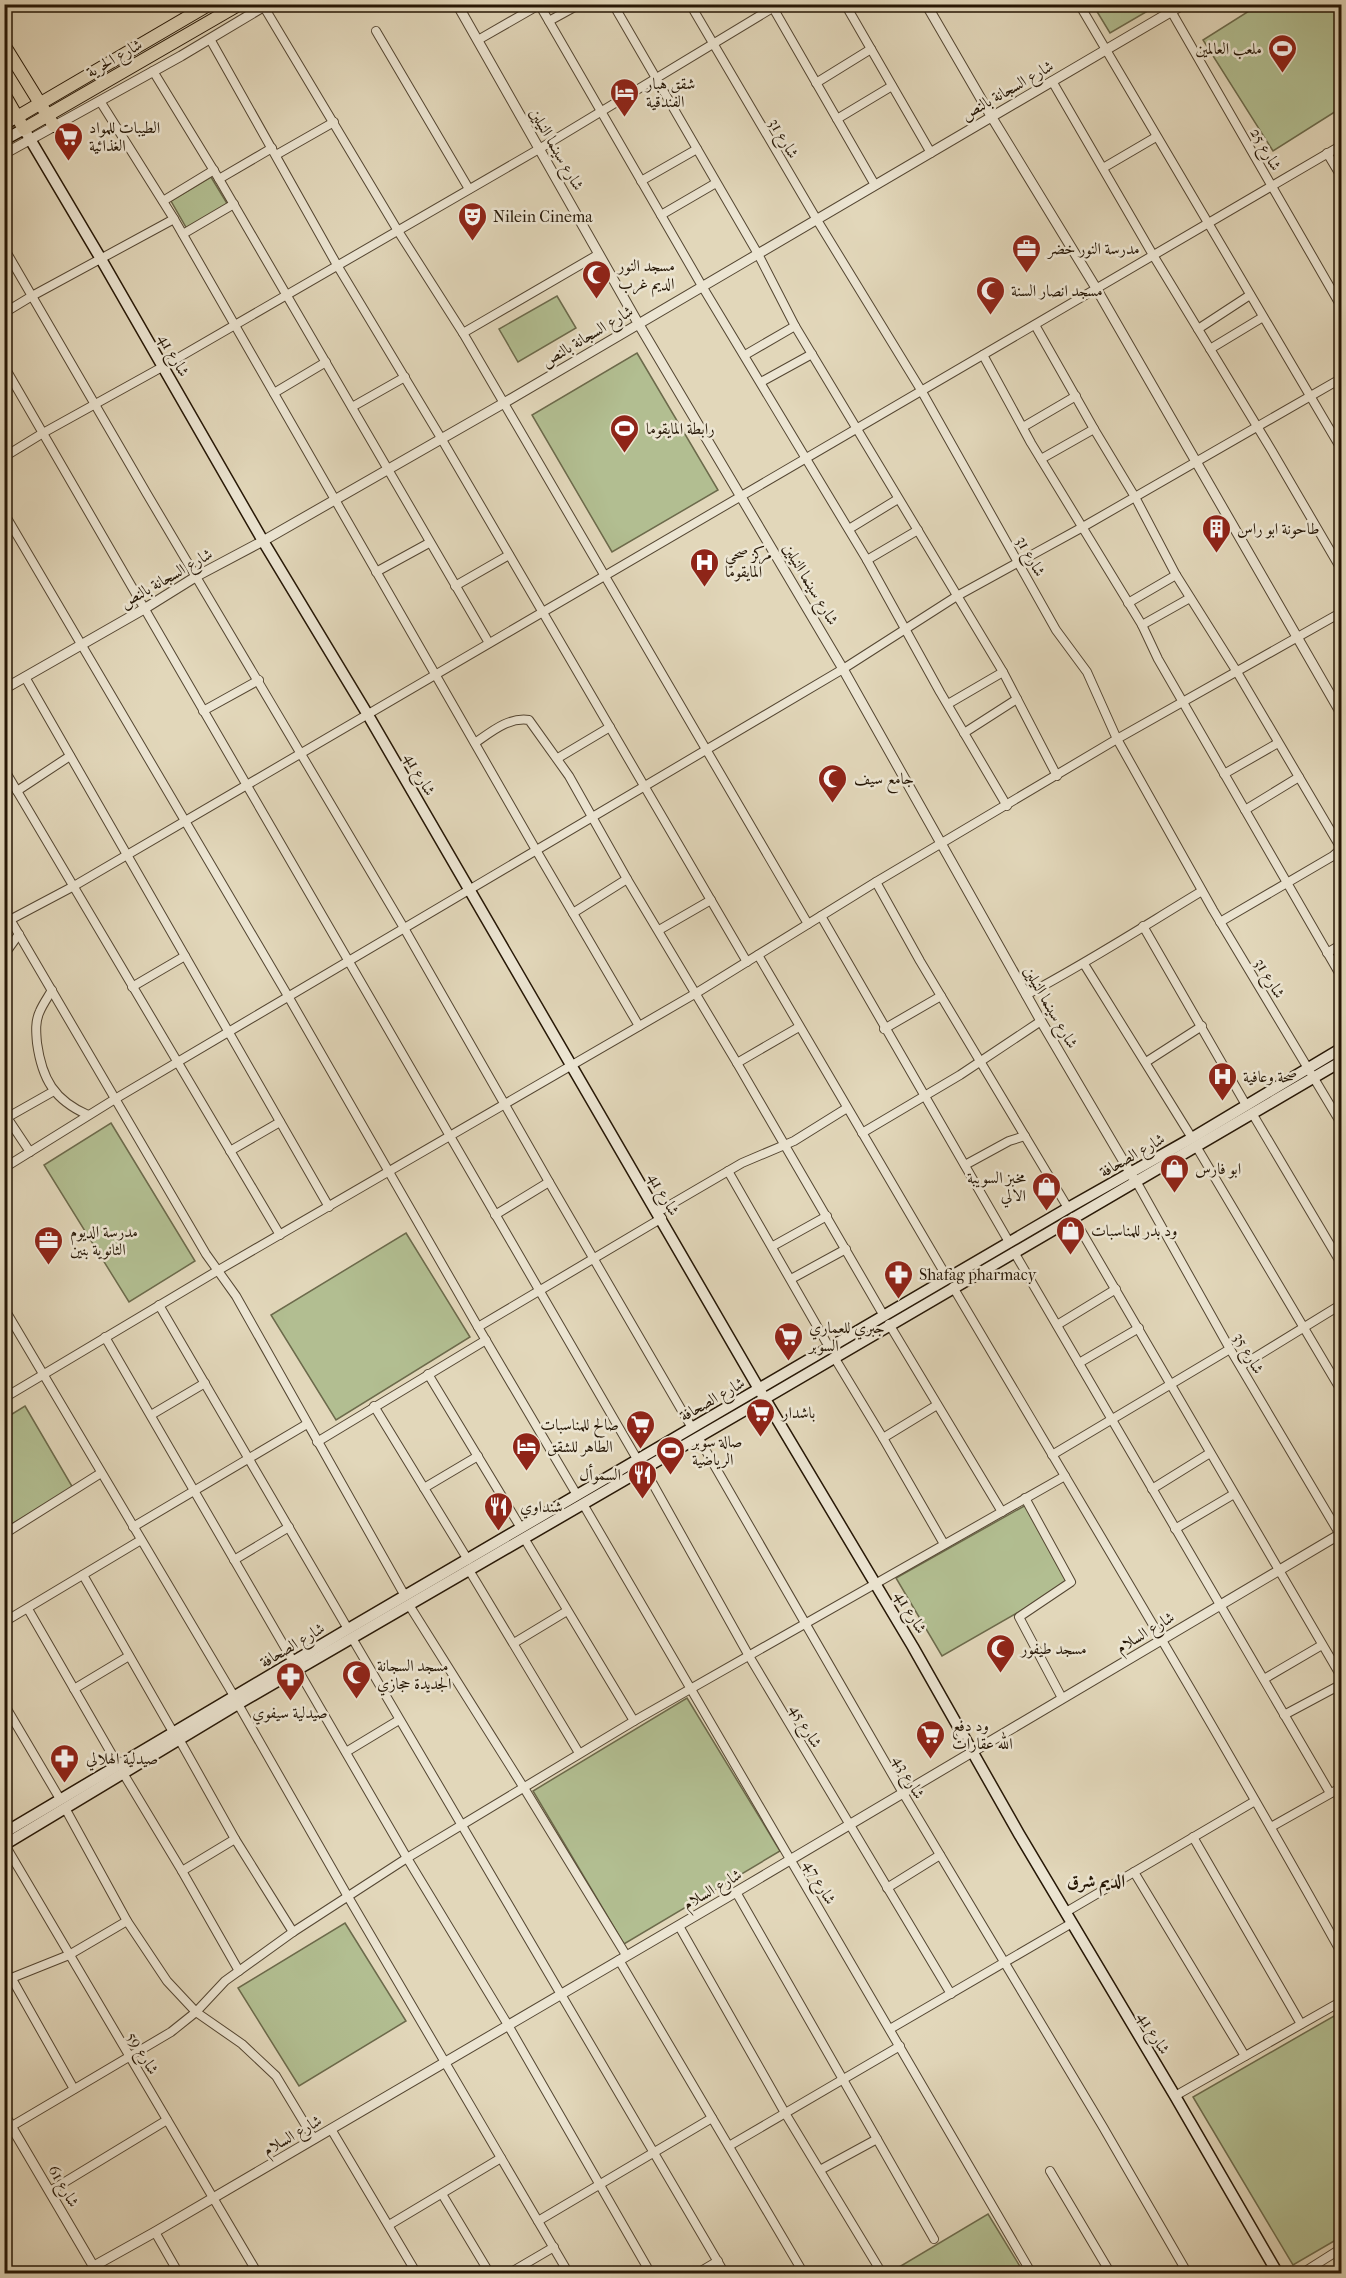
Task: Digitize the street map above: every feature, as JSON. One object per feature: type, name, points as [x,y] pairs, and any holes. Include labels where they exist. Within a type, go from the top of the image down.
[{"type":"main road","name":"شارع الحرية","points":[[4,125],[210,4]]},
{"type":"main road","name":"شارع الحرية","points":[[4,140],[27,134],[50,121],[240,4]]},
{"type":"main road","points":[[4,45],[50,121]]},
{"type":"main road","points":[[4,94],[27,134]]},
{"type":"main road","name":"شارع 41","points":[[27,134],[1278,2274]]},
{"type":"main road","name":"شارع الصحافة","points":[[4,1833],[62,1804],[1070,1212],[1194,1142],[1311,1072],[1341,1048]]},
{"type":"main road","name":"شارع الصحافة","points":[[1311,1072],[1341,1061]]},
{"type":"main road","name":"شارع الصحافة","points":[[5,1845],[62,1804]]},
{"type":"street","name":"شارع سينما النيلين","points":[[457,4],[638,323],[843,669],[1026,995],[1133,1177]]},
{"type":"street","points":[[549,21],[580,4]]},
{"type":"street","points":[[613,4],[758,254],[795,326],[1003,672],[1057,776]]},
{"type":"street","name":"شارع 31","points":[[690,4],[817,220],[921,390],[1056,630],[1087,672],[1117,739],[1202,891],[1341,1125]]},
{"type":"street","points":[[845,4],[931,153]]},
{"type":"street","points":[[926,4],[991,117],[1096,288],[1341,715]]},
{"type":"street","points":[[1079,4],[1341,450]]},
{"type":"street","name":"شارع السجانة بالنص","points":[[4,689],[197,576],[263,541],[504,403],[1106,50],[1169,8],[1184,4]]},
{"type":"street","points":[[478,40],[539,5],[702,286],[849,529],[1007,806]]},
{"type":"street","points":[[50,121],[100,101],[266,6],[398,231],[463,333],[808,924]]},
{"type":"street","points":[[4,457],[539,149],[775,6],[876,185]]},
{"type":"street","name":"شارع 25","points":[[1169,8],[1341,308]]},
{"type":"street","points":[[376,31],[469,189]]},
{"type":"street","points":[[210,39],[338,265],[747,962]]},
{"type":"street","points":[[816,82],[871,49]]},
{"type":"street","points":[[153,71],[234,204],[489,643]]},
{"type":"street","points":[[1052,81],[1341,571]]},
{"type":"street","points":[[837,119],[892,86]]},
{"type":"street","points":[[100,101],[183,234],[639,1026]]},
{"type":"street","points":[[219,179],[334,122]]},
{"type":"street","points":[[4,154],[27,134]]},
{"type":"street","points":[[1103,168],[1156,137]]},
{"type":"street","points":[[7,921],[128,855],[857,426],[1035,325],[1341,145]]},
{"type":"street","points":[[641,180],[697,149]]},
{"type":"street","points":[[1327,153],[1341,178]]},
{"type":"street","points":[[163,201],[214,170]]},
{"type":"street","points":[[661,215],[716,183]]},
{"type":"street","points":[[183,234],[234,204]]},
{"type":"street","points":[[4,313],[174,219]]},
{"type":"street","name":"شارع 43","points":[[4,248],[404,928],[903,1793],[1103,2127],[1188,2274]]},
{"type":"street","points":[[463,333],[599,254]]},
{"type":"street","points":[[1198,329],[1250,295]]},
{"type":"street","points":[[1210,349],[1263,317]]},
{"type":"street","points":[[1035,325],[1136,497],[1176,575],[1237,672],[1341,849],[1333,856],[1220,922]]},
{"type":"street","points":[[745,355],[795,326]]},
{"type":"street","points":[[761,382],[812,354]]},
{"type":"street","points":[[983,355],[1041,459],[1142,626],[1150,644],[1341,978]]},
{"type":"street","points":[[274,393],[326,362]]},
{"type":"street","name":"شارع 45","points":[[4,366],[349,959],[538,1291],[641,1464],[749,1656],[951,1994]]},
{"type":"street","points":[[352,407],[405,377]]},
{"type":"street","points":[[4,1168],[88,1115],[349,959],[843,669],[957,596],[1082,528],[1341,378]]},
{"type":"street","points":[[1023,427],[1076,396]]},
{"type":"street","points":[[1041,459],[1094,429]]},
{"type":"street","points":[[849,529],[898,499]]},
{"type":"street","name":"شارع 47","points":[[4,513],[390,1171],[478,1327],[690,1690],[792,1859],[1032,2274]]},
{"type":"street","points":[[867,560],[918,530]]},
{"type":"street","points":[[376,572],[429,543]]},
{"type":"street","points":[[455,586],[509,555]]},
{"type":"street","points":[[1128,603],[1176,575]]},
{"type":"street","points":[[1142,626],[1190,598]]},
{"type":"street","points":[[4,1398],[217,1271],[696,993],[876,882],[1117,739],[1341,612]]},
{"type":"street","points":[[948,704],[1003,672]]},
{"type":"street","points":[[25,677],[329,1207]]},
{"type":"street","points":[[203,711],[259,680]]},
{"type":"street","points":[[964,733],[1017,699]]},
{"type":"street","points":[[475,743],[515,719],[529,720],[558,758],[936,1405],[1002,1512]]},
{"type":"street","points":[[558,758],[610,727]]},
{"type":"street","points":[[1224,774],[1278,743]]},
{"type":"street","points":[[17,790],[70,756]]},
{"type":"street","points":[[4,770],[280,1235]]},
{"type":"street","points":[[1245,810],[1299,777]]},
{"type":"street","points":[[573,913],[627,879]]},
{"type":"street","points":[[876,882],[941,996],[1116,1289],[1341,1678]]},
{"type":"street","points":[[1026,995],[1084,964],[1202,891]]},
{"type":"street","points":[[659,930],[711,900]]},
{"type":"street","points":[[4,909],[7,921],[19,934],[217,1271],[236,1296],[407,1600],[524,1788],[623,1958],[712,2118],[804,2274]]},
{"type":"street","points":[[821,916],[884,1029],[1330,1793]]},
{"type":"street","points":[[1143,926],[1341,1265]]},
{"type":"street","points":[[4,955],[19,934]]},
{"type":"street","points":[[1327,953],[1341,944]]},
{"type":"street","points":[[758,955],[799,1028],[1162,1639],[1271,1827],[1341,1954]]},
{"type":"street","points":[[132,987],[185,956]]},
{"type":"street","points":[[1084,964],[1146,1062],[1341,1390]]},
{"type":"street","points":[[52,990],[39,1011],[36,1029],[41,1068],[54,1091],[70,1105],[88,1115]]},
{"type":"street","points":[[884,1029],[941,996]]},
{"type":"street","points":[[862,1133],[1041,1021]]},
{"type":"street","points":[[1146,1062],[1202,1026]]},
{"type":"street","points":[[738,1063],[799,1028]]},
{"type":"street","points":[[30,1152],[6,1115],[54,1091]]},
{"type":"street","points":[[478,1327],[595,1258],[728,1171],[750,1159],[786,1145],[847,1108]]},
{"type":"street","points":[[230,1151],[280,1122]]},
{"type":"street","points":[[965,1166],[1009,1141],[1025,1136]]},
{"type":"street","points":[[728,1171],[945,1544]]},
{"type":"street","name":"شارع 35","points":[[1133,1177],[1230,1349],[1341,1535]]},
{"type":"street","points":[[495,1215],[549,1182]]},
{"type":"street","points":[[773,1246],[827,1216]]},
{"type":"street","points":[[791,1279],[846,1249]]},
{"type":"street","points":[[1057,1325],[1116,1289]]},
{"type":"street","points":[[1241,1366],[1341,1304]]},
{"type":"street","points":[[159,1305],[399,1720],[655,2151],[725,2274]]},
{"type":"street","points":[[4,1308],[236,1700],[347,1895],[569,2274]]},
{"type":"street","points":[[1079,1363],[1138,1328]]},
{"type":"street","points":[[105,1337],[407,1858],[508,2025],[651,2274]]},
{"type":"street","points":[[317,1442],[486,1340]]},
{"type":"street","points":[[1052,1455],[1230,1349]]},
{"type":"street","points":[[428,1374],[634,1721]]},
{"type":"street","points":[[151,1415],[205,1383]]},
{"type":"street","points":[[883,1438],[936,1405]]},
{"type":"street","points":[[374,1406],[579,1753]]},
{"type":"street","points":[[133,1527],[307,1424]]},
{"type":"street","points":[[1152,1489],[1210,1452]]},
{"type":"street","points":[[424,1488],[478,1456]]},
{"type":"street","points":[[4,1534],[101,1473]]},
{"type":"street","points":[[12,2126],[171,2032],[239,1971],[347,1895],[579,1753],[1065,1476]]},
{"type":"street","points":[[1175,1529],[1234,1494]]},
{"type":"street","points":[[1025,1498],[1071,1582],[1018,1617],[1062,1698]]},
{"type":"street","points":[[234,1560],[289,1527]]},
{"type":"street","name":"شارع السلام","points":[[96,2270],[155,2232],[679,1926],[1220,1604],[1341,1535]]},
{"type":"street","points":[[4,1622],[141,1540]]},
{"type":"street","points":[[83,1575],[235,1839],[293,1932]]},
{"type":"street","points":[[28,1609],[239,1971]]},
{"type":"street","points":[[513,1643],[567,1611]]},
{"type":"street","points":[[1264,1680],[1322,1645]]},
{"type":"street","points":[[74,1689],[129,1656]]},
{"type":"street","points":[[1284,1715],[1341,1684]]},
{"type":"street","points":[[4,1704],[127,1921],[166,1981],[195,2012],[242,2044],[276,2076],[314,2139]]},
{"type":"street","points":[[346,1752],[399,1720]]},
{"type":"street","points":[[1271,1827],[1341,1786]]},
{"type":"street","points":[[1066,1912],[1255,1801]]},
{"type":"street","points":[[1193,1837],[1301,2024]]},
{"type":"street","points":[[182,1870],[235,1839]]},
{"type":"street","name":"شارع 59","points":[[5,1845],[258,2274]]},
{"type":"street","points":[[887,1888],[940,1855]]},
{"type":"street","points":[[1134,1872],[1245,2056]]},
{"type":"street","points":[[736,1892],[934,2239]]},
{"type":"street","points":[[74,2089],[8,1980],[69,1955],[127,1921]]},
{"type":"street","points":[[890,2030],[1072,1923]]},
{"type":"street","points":[[679,1926],[785,2113],[880,2270]]},
{"type":"street","points":[[1175,2096],[1341,2001]]},
{"type":"street","points":[[729,2146],[900,2046]]},
{"type":"street","name":"شارع 61","points":[[4,2114],[96,2270]]},
{"type":"street","points":[[538,2221],[712,2118]]},
{"type":"street","points":[[50,2191],[167,2120]]},
{"type":"street","points":[[332,2129],[417,2274]]},
{"type":"street","points":[[820,2170],[877,2139]]},
{"type":"street","points":[[389,2225],[501,2158]]},
{"type":"street","points":[[1050,2171],[1110,2274]]},
{"type":"street","points":[[442,2194],[490,2274]]},
{"type":"street","points":[[155,2232],[179,2274]]},
{"type":"street","points":[[508,2274],[554,2247]]},
{"type":"street","points":[[1300,2274],[1341,2248]]},
{"type":"street","points":[[696,2274],[718,2261]]},
{"type":"green space","name":"ملعب العالمين","points":[[1260,4],[1341,5],[1341,108],[1273,151],[1203,40]]},
{"type":"green space","points":[[1093,5],[1158,5],[1110,33]]},
{"type":"green space","points":[[211,177],[228,205],[187,229],[171,201]]},
{"type":"green space","points":[[557,296],[576,328],[518,362],[499,329]]},
{"type":"green space","name":"رابطة المايقوما","points":[[637,353],[718,490],[612,552],[532,415]]},
{"type":"green space","points":[[111,1123],[195,1261],[129,1302],[44,1165]]},
{"type":"green space","points":[[406,1233],[470,1337],[336,1420],[271,1315]]},
{"type":"green space","points":[[25,1406],[73,1488],[5,1528],[4,1419]]},
{"type":"green space","points":[[1026,1505],[1071,1582],[942,1656],[896,1578]]},
{"type":"green space","points":[[687,1698],[780,1851],[624,1944],[533,1791]]},
{"type":"green space","points":[[345,1923],[406,2021],[299,2086],[238,1988]]},
{"type":"green space","points":[[1341,2012],[1341,2237],[1293,2265],[1193,2097]]},
{"type":"green space","points":[[988,2214],[1024,2273],[889,2273]]},
{"type":"place","name":"ملعب العالمين","points":[[1283,74]]},
{"type":"place","name":"شقق هبار الفندقية","points":[[625,118]]},
{"type":"place","name":"الطيبات للمواد الغذائية","points":[[68,162]]},
{"type":"place","name":"Nilein Cinema","points":[[472,242]]},
{"type":"place","name":"مدرسة النور خضر","points":[[1027,274]]},
{"type":"place","name":"مسجد النور الديم غرب","points":[[597,300]]},
{"type":"place","name":"مسجد انصار السنة","points":[[990,316]]},
{"type":"place","name":"رابطة المايقوما","points":[[625,454]]},
{"type":"place","name":"طاحونة ابو راس","points":[[1216,554]]},
{"type":"place","name":"مركز صحي المايقوما","points":[[704,588]]},
{"type":"place","name":"جامع سيف","points":[[833,804]]},
{"type":"place","name":"صحة وعافية","points":[[1222,1102]]},
{"type":"place","name":"ابو فارس","points":[[1174,1194]]},
{"type":"place","name":"مخبز السويبة الالي","points":[[1047,1212]]},
{"type":"place","name":"ود بدر للمناسبات","points":[[1070,1256]]},
{"type":"place","name":"مدرسة الديوم الثانوية بنين","points":[[49,1266]]},
{"type":"place","name":"Shafag pharmacy","points":[[898,1300]]},
{"type":"place","name":"جبري للعماري السوبر","points":[[788,1362]]},
{"type":"place","name":"باشدار","points":[[761,1438]]},
{"type":"place","name":"صالح للمناسبات","points":[[640,1450]]},
{"type":"place","name":"الطاهر للشقق","points":[[526,1472]]},
{"type":"place","name":"صالة سوبر الرياضية","points":[[671,1476]]},
{"type":"place","name":"السموأل","points":[[642,1500]]},
{"type":"place","name":"شنداوي","points":[[499,1532]]},
{"type":"place","name":"مسجد طيفور","points":[[1000,1674]]},
{"type":"place","name":"مسجد السجانة الجديدة حجازي","points":[[356,1700]]},
{"type":"place","name":"صيدلية سيفوي","points":[[290,1702]]},
{"type":"place","name":"ود دفع الله عقارات","points":[[931,1760]]},
{"type":"place","name":"صيدلية الهلالي","points":[[65,1784]]},
{"type":"district","name":"الديم شرق","points":[[1096,1881]]}]
